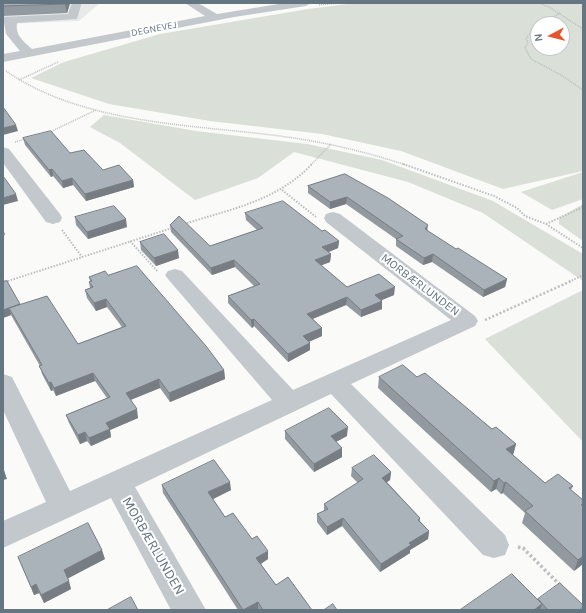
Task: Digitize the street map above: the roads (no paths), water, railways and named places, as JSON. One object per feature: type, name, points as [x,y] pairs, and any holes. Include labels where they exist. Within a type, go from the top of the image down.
[{"type":"street","points":[[190,3],[216,11]]},
{"type":"street","name":"DEGNEVEJ","points":[[3,58],[216,11],[234,14],[306,3]]},
{"type":"street","points":[[29,53],[12,36],[7,20],[73,17],[76,5]]},
{"type":"street","points":[[6,147],[53,218]]},
{"type":"street","name":"MORBÆRLUNDEN","points":[[3,535],[467,321],[333,218]]},
{"type":"street","points":[[175,274],[290,403]]},
{"type":"street","points":[[334,382],[494,545]]},
{"type":"street","points":[[3,383],[63,507]]},
{"type":"street","name":"MORBÆRLUNDEN","points":[[117,482],[189,610]]}]
